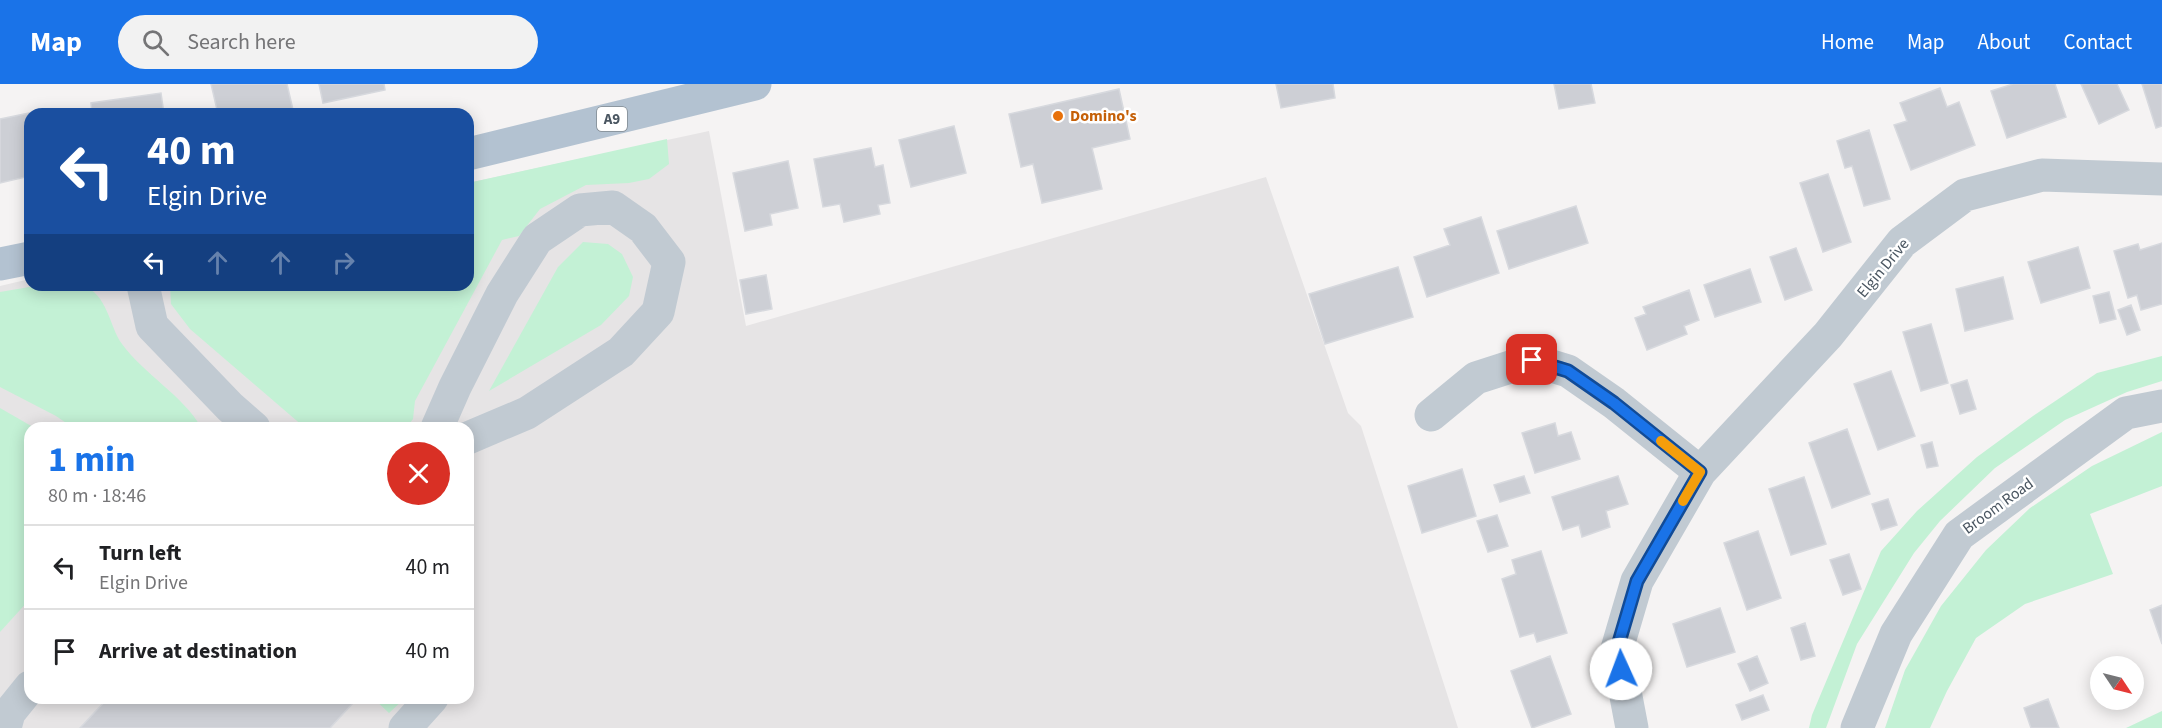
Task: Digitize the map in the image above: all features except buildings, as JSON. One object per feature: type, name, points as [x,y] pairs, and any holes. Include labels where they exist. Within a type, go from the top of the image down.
[{"type":"main road","name":"A9","points":[[474,153],[755,84]]},
{"type":"street","name":"Elgin Drive","points":[[1632,728],[1617,649],[1637,581],[1700,472],[1828,335],[1902,242],[1965,195],[2042,175],[2162,179]]},
{"type":"street","points":[[440,422],[502,294],[537,239],[580,210],[613,207],[643,228],[669,262],[658,312],[621,352],[527,413],[474,435]]},
{"type":"street","points":[[144,291],[152,326],[247,422]]},
{"type":"street","points":[[1431,415],[1476,378],[1532,360],[1568,371],[1614,403],[1700,472]]},
{"type":"street","name":"Broom Road","points":[[1857,728],[1896,634],[1959,535],[2126,413],[2162,406]]},
{"type":"street","points":[[5,728],[9,713],[24,694]]},
{"type":"street","points":[[405,728],[427,704]]},
{"type":"shaded area","points":[[709,131],[746,326],[1266,177],[1348,413],[1361,426],[1458,728],[0,728],[0,286],[24,280],[24,291],[474,291],[474,182]]},
{"type":"green space","points":[[667,139],[669,164],[649,179],[629,183],[586,185],[540,209],[519,236],[502,240],[415,401],[411,422],[298,422],[190,329],[171,304],[170,291],[474,291],[474,182]]},
{"type":"green space","points":[[583,242],[608,244],[622,254],[633,277],[629,296],[601,325],[489,391],[558,267]]},
{"type":"green space","points":[[24,288],[24,291],[93,291],[103,303],[122,344],[141,366],[184,405],[197,422],[65,422],[0,387],[0,292]]},
{"type":"green space","points":[[2162,356],[2162,381],[2127,392],[2065,420],[1995,468],[1940,521],[1914,553],[1857,644],[1826,728],[1809,728],[1812,715],[1881,551],[1917,511],[1977,457],[2097,373]]},
{"type":"green space","points":[[0,408],[24,422],[24,606],[0,632]]},
{"type":"green space","points":[[2162,432],[2162,486],[2090,514],[2113,574],[2025,604],[1976,638],[1930,728],[1885,728],[1905,670],[1941,606],[1986,550],[2030,508],[2092,466]]},
{"type":"green space","points":[[379,704],[399,704],[389,713]]},
{"type":"green space","points":[[2162,711],[2162,728],[2126,728]]},
{"type":"slow traffic","points":[[1661,441],[1700,472],[1683,501]]},
{"type":"place","name":"Domino's","points":[[1058,116]]},
{"type":"route","points":[[1532,360],[1568,371],[1614,403],[1700,472],[1637,581],[1617,649],[1621,669]]}]
